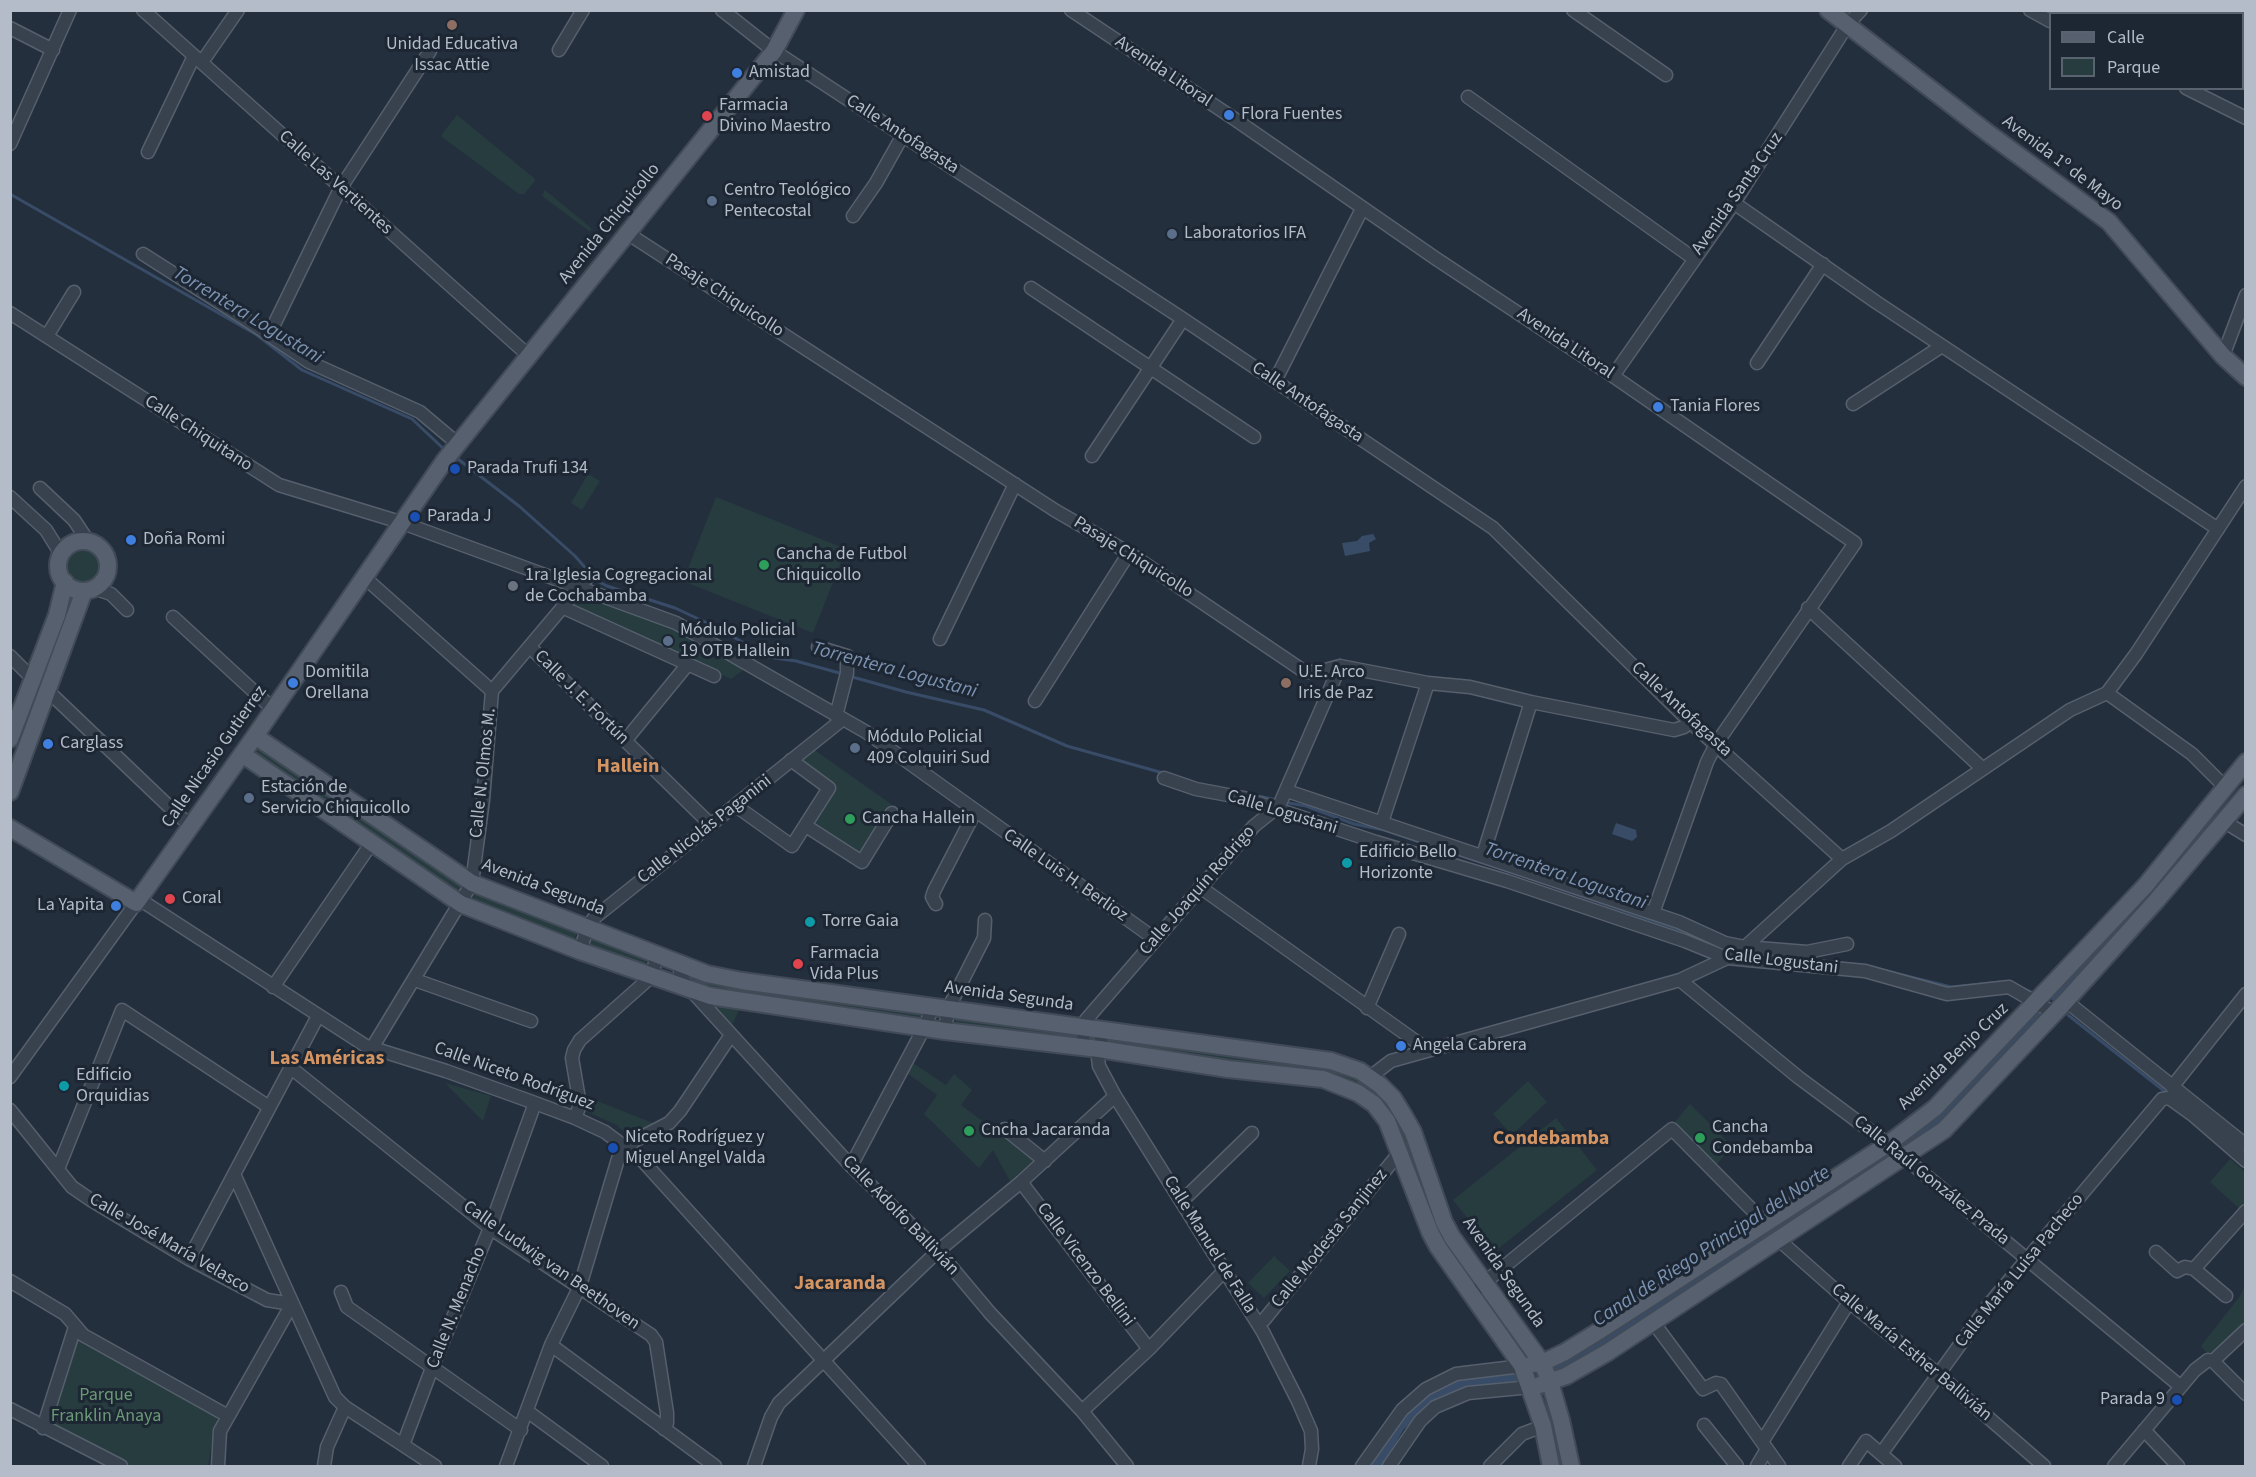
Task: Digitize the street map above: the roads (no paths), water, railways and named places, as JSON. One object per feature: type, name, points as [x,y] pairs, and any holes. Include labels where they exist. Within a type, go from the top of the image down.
[{"type":"main road","name":"Avenida Chiquicollo","points":[[453,450],[774,51],[796,10]]},
{"type":"main road","name":"Avenida 1º de Mayo","points":[[1828,10],[1988,133],[2109,222],[2223,356],[2246,377]]},
{"type":"main road","name":"Calle Nicasio Gutierrez","points":[[138,901],[273,710],[400,522],[453,450]]},
{"type":"main road","points":[[10,792],[88,590],[105,578],[108,563],[102,549],[88,541],[73,543],[62,554],[59,569],[70,587],[88,590]]},
{"type":"main road","points":[[10,739],[57,615],[65,582]]},
{"type":"main road","name":"Avenida Segunda","points":[[255,736],[472,883],[707,974],[742,981],[1331,1060],[1348,1065],[1371,1077],[1393,1098],[1413,1132],[1443,1222],[1542,1363],[1550,1382],[1569,1448],[1571,1467]]},
{"type":"main road","name":"Avenida Segunda","points":[[242,754],[461,904],[580,951],[710,996],[945,1031],[1100,1049],[1228,1069],[1323,1079],[1358,1093],[1374,1104],[1387,1121],[1430,1232],[1470,1294],[1522,1366],[1543,1426],[1551,1467]]},
{"type":"main road","name":"Avenida Benjo Cruz","points":[[1522,1366],[1542,1363],[1591,1337],[1888,1144],[1935,1108],[2146,885],[2246,762]]},
{"type":"main road","points":[[1531,1387],[1566,1376],[1608,1352],[1944,1130],[2066,1001],[2225,822],[2246,795]]},
{"type":"main road","name":"Calle Niceto Rodríguez","points":[[10,828],[138,901]]},
{"type":"street","points":[[10,144],[70,10]]},
{"type":"street","name":"Calle Las Vertientes","points":[[143,10],[529,356]]},
{"type":"street","points":[[148,152],[198,59],[238,10]]},
{"type":"street","points":[[559,50],[583,10]]},
{"type":"street","name":"Calle Antofagasta","points":[[722,10],[774,51],[1183,319],[1493,528],[1690,722],[1842,859]]},
{"type":"street","name":"Avenida Litoral","points":[[1071,10],[1087,14],[1362,209],[1613,376],[1855,543],[1716,744],[1707,762],[1653,913]]},
{"type":"street","points":[[1573,10],[1666,75]]},
{"type":"street","name":"Avenida Santa Cruz","points":[[1613,376],[1693,258],[1734,203],[1848,24],[1861,10]]},
{"type":"street","points":[[2030,10],[2049,20]]},
{"type":"street","points":[[10,28],[53,50]]},
{"type":"street","points":[[269,335],[340,189],[430,51]]},
{"type":"street","points":[[2190,90],[2246,118]]},
{"type":"street","points":[[1468,97],[1693,258]]},
{"type":"street","points":[[853,216],[876,183],[903,135]]},
{"type":"street","points":[[1734,203],[1942,346],[2218,529]]},
{"type":"street","points":[[1275,381],[1362,209]]},
{"type":"street","name":"Pasaje Chiquicollo","points":[[627,233],[1015,484],[1129,553],[1305,672],[1318,672],[1340,666],[1428,683],[1470,687],[1532,702],[1674,730],[1690,722]]},
{"type":"street","points":[[143,254],[309,362],[420,412],[453,450]]},
{"type":"street","points":[[1757,363],[1823,264]]},
{"type":"street","points":[[1031,288],[1254,437]]},
{"type":"street","points":[[47,336],[74,292]]},
{"type":"street","points":[[2223,356],[2246,295]]},
{"type":"street","name":"Calle Chiquitano","points":[[10,313],[279,485],[400,522]]},
{"type":"street","points":[[1092,456],[1183,319]]},
{"type":"street","points":[[1853,404],[1942,346]]},
{"type":"street","points":[[940,639],[1015,484]]},
{"type":"street","points":[[1371,1077],[1391,1060],[1680,980],[1745,947],[1842,859],[1891,831],[2070,710],[2107,693],[2136,654],[2246,486]]},
{"type":"street","points":[[40,488],[74,520],[88,541]]},
{"type":"street","points":[[10,497],[46,530],[62,554]]},
{"type":"street","name":"Calle Luis H. Berlioz","points":[[400,522],[676,623],[866,732],[1155,939]]},
{"type":"street","points":[[1035,701],[1129,553]]},
{"type":"street","name":"Calle N. Olmos M.","points":[[372,1048],[472,883],[483,800],[492,691],[588,576]]},
{"type":"street","points":[[364,577],[492,691]]},
{"type":"street","points":[[88,590],[111,594],[127,610]]},
{"type":"street","points":[[562,607],[714,676]]},
{"type":"street","points":[[1808,608],[1983,769]]},
{"type":"street","points":[[173,617],[273,710]]},
{"type":"street","name":"Calle J. E. Fortún","points":[[530,647],[710,824]]},
{"type":"street","points":[[818,647],[847,656],[840,718]]},
{"type":"street","points":[[10,656],[33,679]]},
{"type":"street","points":[[625,741],[688,664]]},
{"type":"street","name":"Calle Joaquín Rodrigo","points":[[1082,1047],[1086,1020],[1092,1012],[1254,826],[1281,801],[1340,666]]},
{"type":"street","points":[[1382,822],[1428,683]]},
{"type":"street","points":[[48,691],[180,817],[192,825]]},
{"type":"street","points":[[2107,693],[2192,754],[2225,787]]},
{"type":"street","points":[[1483,855],[1532,702]]},
{"type":"street","name":"Calle Nicolás Paganini","points":[[580,951],[588,926],[594,918],[710,824],[736,806],[840,718]]},
{"type":"street","points":[[736,806],[792,846],[829,788],[791,760]]},
{"type":"street","name":"Calle Logustani","points":[[1164,778],[1196,789],[1244,798],[1281,801],[1382,822],[1679,922],[1725,943],[1807,952],[1847,944]]},
{"type":"street","name":"Calle Logustani","points":[[1281,801],[1506,882],[1685,941],[1727,958],[1865,971],[1947,994],[2009,987],[2054,1014]]},
{"type":"street","points":[[936,903],[932,897],[934,891],[975,812]]},
{"type":"street","points":[[806,826],[862,862],[892,813]]},
{"type":"street","points":[[2225,822],[2246,835]]},
{"type":"street","points":[[273,987],[371,843]]},
{"type":"street","points":[[1200,887],[1428,1050]]},
{"type":"street","name":"Calle Niceto Rodríguez","points":[[138,901],[372,1048],[446,1071],[575,1118],[606,1132],[641,1160],[919,1467]]},
{"type":"street","name":"Calle Nicasio Gutierrez","points":[[10,1077],[138,901]]},
{"type":"street","points":[[851,1166],[924,1028],[940,1008],[984,938],[985,920]]},
{"type":"street","points":[[1367,1008],[1399,934]]},
{"type":"street","points":[[575,1118],[580,1105],[572,1058],[574,1050],[580,1040],[652,976],[657,954]]},
{"type":"street","name":"Calle Adolfo Ballivián","points":[[681,963],[680,974],[688,987],[851,1166],[938,1251],[990,1312],[1082,1411],[1127,1467]]},
{"type":"street","points":[[415,980],[531,1021]]},
{"type":"street","name":"Calle Raúl González Prada","points":[[1680,980],[1798,1077],[1888,1144],[2180,1386]]},
{"type":"street","name":"Calle María Luisa Pacheco","points":[[1881,1454],[1938,1374],[2027,1258],[2162,1099],[2171,1093],[2246,994]]},
{"type":"street","points":[[2066,1001],[2246,1161]]},
{"type":"street","points":[[940,1008],[945,1031]]},
{"type":"street","points":[[58,1169],[122,1010],[269,1107]]},
{"type":"street","points":[[189,1259],[318,1016]]},
{"type":"street","name":"Calle Manuel de Falla","points":[[1102,1029],[1099,1066],[1258,1323],[1307,1419],[1311,1431],[1312,1449],[1308,1467]]},
{"type":"street","points":[[506,1467],[551,1345],[580,1286],[618,1159],[634,1141],[669,1123],[680,1111],[731,1035]]},
{"type":"street","name":"Calle Ludwig van Beethoven","points":[[290,1067],[490,1228],[651,1335],[656,1342],[667,1413],[664,1430]]},
{"type":"street","points":[[2171,1093],[2200,1107],[2246,1145]]},
{"type":"street","points":[[754,1467],[778,1403],[938,1251],[1045,1161],[1115,1095]]},
{"type":"street","name":"Calle N. Menacho","points":[[403,1445],[490,1228],[535,1103]]},
{"type":"street","name":"Calle José María Velasco","points":[[10,1110],[72,1187],[189,1259],[267,1300],[292,1304]]},
{"type":"street","points":[[1005,1129],[1045,1161]]},
{"type":"street","points":[[1470,1294],[1672,1129],[1766,1224]]},
{"type":"street","points":[[1182,1201],[1252,1133]]},
{"type":"street","name":"Calle Modesta Sanjinez","points":[[1258,1323],[1264,1320],[1400,1152]]},
{"type":"street","name":"Calle José María Velasco","points":[[234,1174],[335,1397],[345,1407],[435,1467]]},
{"type":"street","name":"Calle Vicenzo Bellini","points":[[1021,1182],[1149,1349]]},
{"type":"street","points":[[2194,1269],[2246,1211]]},
{"type":"street","name":"Calle María Esther Ballivián","points":[[1779,1240],[2044,1467]]},
{"type":"street","points":[[2156,1252],[2177,1271],[2185,1267],[2194,1269],[2226,1296]]},
{"type":"street","points":[[1082,1411],[1149,1349],[1226,1270]]},
{"type":"street","points":[[10,1281],[65,1314],[83,1335],[228,1416]]},
{"type":"street","points":[[341,1292],[347,1307],[521,1430]]},
{"type":"street","points":[[1757,1467],[1765,1445],[1849,1302]]},
{"type":"street","points":[[218,1467],[220,1431],[292,1304]]},
{"type":"street","points":[[1653,1322],[1703,1389],[1716,1383],[1721,1384],[1779,1467]]},
{"type":"street","points":[[43,1428],[75,1327]]},
{"type":"street","points":[[2213,1361],[2246,1330]]},
{"type":"street","points":[[551,1345],[715,1467]]},
{"type":"street","points":[[2114,1467],[2180,1386],[2208,1360],[2213,1361],[2246,1394]]},
{"type":"street","name":"Avenida Benjo Cruz","points":[[1362,1467],[1402,1410],[1439,1381],[1456,1374],[1522,1366]]},
{"type":"street","points":[[1389,1467],[1420,1421],[1435,1407],[1468,1392],[1531,1387]]},
{"type":"street","points":[[324,1467],[327,1447],[345,1407]]},
{"type":"street","points":[[10,1409],[121,1467]]},
{"type":"street","points":[[527,1411],[602,1467]]},
{"type":"street","points":[[1704,1425],[1737,1467]]},
{"type":"street","points":[[1490,1467],[1522,1434],[1543,1426]]},
{"type":"street","points":[[2144,1430],[2178,1467]]},
{"type":"street","points":[[1849,1467],[1866,1441],[1895,1467]]},
{"type":"water","points":[[1373,534],[1376,539],[1369,543],[1370,551],[1345,556],[1342,543],[1357,541],[1362,536]]},
{"type":"water","points":[[1616,823],[1636,830],[1637,837],[1632,841],[1612,834]]},
{"type":"waterway","name":"Torrentera Logustani","points":[[10,194],[257,335],[302,370],[412,419],[446,451]]},
{"type":"waterway","name":"Torrentera Logustani","points":[[454,456],[519,506],[575,556],[597,581],[675,608],[718,628],[768,657],[796,661],[843,674]]},
{"type":"waterway","name":"Torrentera Logustani","points":[[849,676],[984,710],[1067,746],[1163,773]]},
{"type":"waterway","name":"Torrentera Logustani","points":[[1248,794],[1277,800]]},
{"type":"waterway","name":"Torrentera Logustani","points":[[1283,802],[1306,806],[1354,824],[1384,830],[1543,883],[1686,932],[1725,950]]},
{"type":"waterway","name":"Canal de Riego Principal del Norte","points":[[2056,997],[2139,903]]},
{"type":"waterway","name":"Torrentera Logustani","points":[[1817,961],[1843,963]]},
{"type":"waterway","name":"Torrentera Logustani","points":[[1867,966],[1951,987],[2001,982]]},
{"type":"waterway","name":"Torrentera Logustani","points":[[2011,983],[2031,992]]},
{"type":"waterway","name":"Torrentera Logustani","points":[[2068,1015],[2168,1094]]},
{"type":"waterway","name":"Canal de Riego Principal del Norte","points":[[1901,1146],[1930,1129],[2038,1017]]},
{"type":"waterway","name":"Canal de Riego Principal del Norte","points":[[1555,1370],[1888,1155]]},
{"type":"waterway","name":"Canal de Riego Principal del Norte","points":[[1376,1466],[1400,1426],[1434,1394],[1459,1384],[1513,1378]]},
{"type":"place","name":"Unidad Educativa Issac Attie","points":[[452,25]]},
{"type":"place","name":"Amistad","points":[[737,73]]},
{"type":"place","name":"Flora Fuentes","points":[[1229,115]]},
{"type":"place","name":"Farmacia Divino Maestro","points":[[707,116]]},
{"type":"place","name":"Centro Teológico Pentecostal","points":[[712,201]]},
{"type":"place","name":"Laboratorios IFA","points":[[1172,234]]},
{"type":"place","name":"Tania Flores","points":[[1658,407]]},
{"type":"place","name":"Parada Trufi 134","points":[[455,469]]},
{"type":"place","name":"Parada J","points":[[415,517]]},
{"type":"place","name":"Doña Romi","points":[[131,540]]},
{"type":"place","name":"Cancha de Futbol Chiquicollo","points":[[764,565]]},
{"type":"place","name":"1ra Iglesia Cogregacional de Cochabamba","points":[[513,586]]},
{"type":"place","name":"Módulo Policial 19 OTB Hallein","points":[[668,641]]},
{"type":"place","name":"Domitila Orellana","points":[[293,683]]},
{"type":"place","name":"U.E. Arco Iris de Paz","points":[[1286,683]]},
{"type":"place","name":"Carglass","points":[[48,744]]},
{"type":"place","name":"Módulo Policial 409 Colquiri Sud","points":[[855,748]]},
{"type":"place","name":"Estación de Servicio Chiquicollo","points":[[249,798]]},
{"type":"place","name":"Cancha Hallein","points":[[850,819]]},
{"type":"place","name":"Edificio Bello Horizonte","points":[[1347,863]]},
{"type":"place","name":"Coral","points":[[170,899]]},
{"type":"place","name":"La Yapita","points":[[116,906]]},
{"type":"place","name":"Torre Gaia","points":[[810,922]]},
{"type":"place","name":"Farmacia Vida Plus","points":[[798,964]]},
{"type":"place","name":"Angela Cabrera","points":[[1401,1046]]},
{"type":"place","name":"Edificio Orquidias","points":[[64,1086]]},
{"type":"place","name":"Cncha Jacaranda","points":[[969,1131]]},
{"type":"place","name":"Cancha Condebamba","points":[[1700,1138]]},
{"type":"place","name":"Niceto Rodríguez y Miguel Angel Valda","points":[[613,1148]]},
{"type":"place","name":"Parada 9","points":[[2177,1400]]},
{"type":"district","name":"Hallein","points":[[628,768]]},
{"type":"district","name":"Las Américas","points":[[327,1060]]},
{"type":"district","name":"Condebamba","points":[[1551,1140]]},
{"type":"district","name":"Jacaranda","points":[[840,1285]]},
{"type":"park label","name":"Parque Franklin Anaya","points":[[106,1406]]}]
